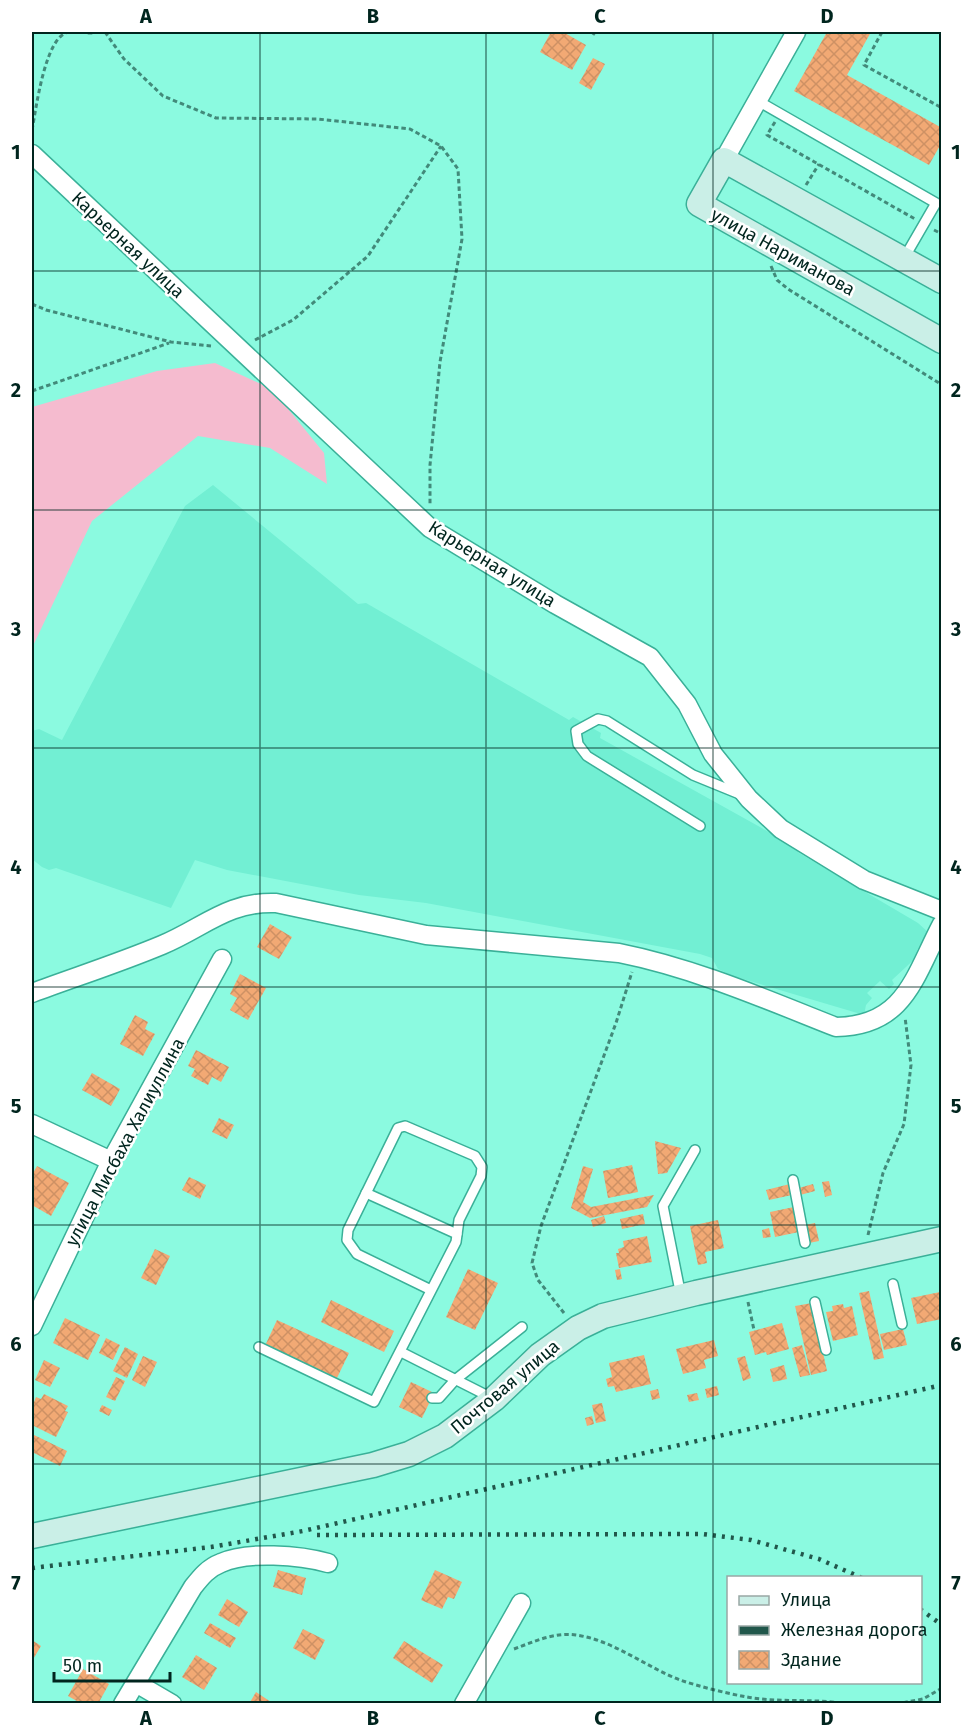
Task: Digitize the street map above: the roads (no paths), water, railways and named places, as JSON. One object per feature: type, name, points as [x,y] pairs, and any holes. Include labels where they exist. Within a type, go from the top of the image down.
[{"type":"street","points":[[796,32],[724,160],[942,282]]},
{"type":"street","name":"Карьерная улица","points":[[32,154],[430,528],[555,604],[650,657],[687,704],[713,754],[749,799],[781,828],[864,880],[942,911]]},
{"type":"street","name":"улица Нариманова","points":[[724,160],[699,204],[942,340]]},
{"type":"street","points":[[32,993],[163,945],[237,907],[257,902],[276,903],[426,935],[619,952],[711,978],[836,1027],[854,1027],[872,1022],[889,1012],[903,998],[942,924]]},
{"type":"street","name":"улица Мисбаха Халиуллина","points":[[32,1326],[111,1161],[222,959]]},
{"type":"street","points":[[32,1124],[111,1161]]},
{"type":"street","name":"Почтовая улица","points":[[32,1536],[373,1465],[400,1457],[445,1436],[494,1399],[540,1355],[578,1328],[603,1316],[681,1296],[942,1239]]},
{"type":"street","points":[[123,1704],[193,1587],[205,1572],[231,1559],[264,1556],[328,1563]]},
{"type":"street","points":[[464,1704],[521,1603]]},
{"type":"street","points":[[136,1683],[172,1704]]},
{"type":"lane","points":[[759,101],[936,203]]},
{"type":"lane","points":[[903,260],[942,194]]},
{"type":"lane","points":[[700,826],[587,756],[578,744],[576,730],[598,719],[607,721],[693,775],[749,799]]},
{"type":"lane","points":[[259,1347],[374,1402],[401,1352],[432,1290],[456,1242],[459,1220],[481,1176],[482,1167],[475,1156],[405,1126],[398,1128],[348,1230],[347,1240],[357,1254],[432,1290]]},
{"type":"lane","points":[[681,1296],[663,1206],[695,1150]]},
{"type":"lane","points":[[792,1179],[806,1243]]},
{"type":"lane","points":[[366,1193],[457,1234]]},
{"type":"lane","points":[[894,1284],[902,1323]]},
{"type":"lane","points":[[815,1302],[826,1350]]},
{"type":"lane","points":[[432,1398],[439,1398],[455,1380],[522,1327]]},
{"type":"lane","points":[[401,1352],[494,1399]]},
{"type":"railway","points":[[32,1568],[211,1547],[303,1531],[942,1385]]},
{"type":"railway","points":[[317,1535],[702,1534],[751,1540],[819,1559],[857,1576]]},
{"type":"railway","points":[[922,1610],[942,1625]]}]
